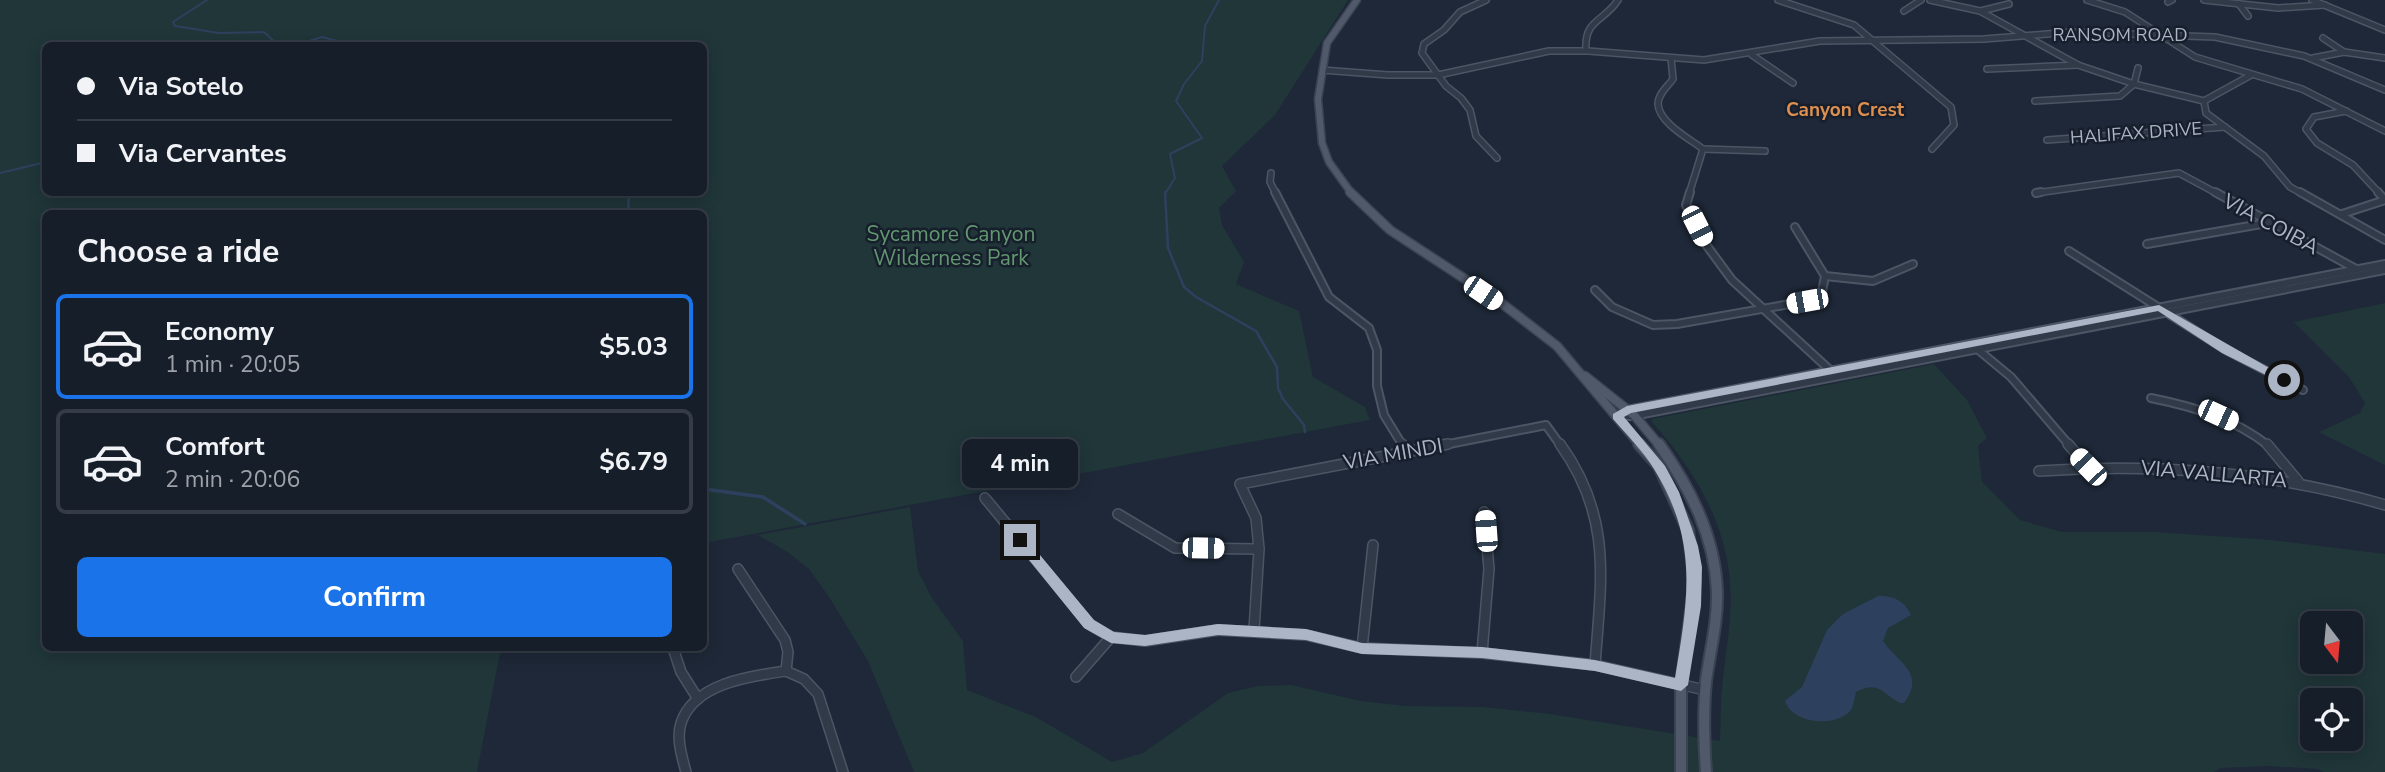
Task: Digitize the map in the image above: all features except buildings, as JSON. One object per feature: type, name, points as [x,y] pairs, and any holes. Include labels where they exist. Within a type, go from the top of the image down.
[{"type":"main road","points":[[1357,0],[1335,29],[1323,51],[1317,100],[1320,141],[1335,175],[1390,230],[1524,320],[1564,351],[1585,376],[1589,387],[1626,414],[1676,467],[1708,535],[1717,591],[1705,690],[1706,772]]},
{"type":"main road","points":[[1626,414],[1659,466],[1688,530],[1695,581],[1681,685],[1681,772]]},
{"type":"street","points":[[1486,0],[1460,12],[1446,28],[1424,44],[1422,55],[1465,104],[1476,136],[1497,158]]},
{"type":"street","points":[[1586,50],[1584,36],[1587,28],[1612,9],[1618,0]]},
{"type":"street","points":[[1778,0],[1854,25],[1874,39],[1951,107],[1954,125],[1932,149]]},
{"type":"street","points":[[1904,11],[1921,0]]},
{"type":"street","points":[[1930,0],[1980,11],[2078,65],[2134,84],[2204,101],[2250,75]]},
{"type":"street","points":[[2087,0],[2125,12],[2195,57],[2302,89],[2385,131]]},
{"type":"street","points":[[2204,0],[2290,9],[2325,5]]},
{"type":"street","points":[[2312,0],[2385,30]]},
{"type":"street","points":[[2239,4],[2248,16]]},
{"type":"street","points":[[1980,11],[2009,5]]},
{"type":"street","name":"RANSOM ROAD","points":[[1322,70],[1437,75],[1468,70],[1527,54],[1586,50],[1712,60],[1752,55],[1796,43],[2071,32],[2230,39],[2315,58],[2385,88]]},
{"type":"street","points":[[2323,38],[2344,52]]},
{"type":"street","points":[[2315,58],[2344,52],[2385,58]]},
{"type":"street","points":[[1752,55],[1793,83]]},
{"type":"street","points":[[1671,58],[1673,79],[1660,97],[1659,109],[1670,123],[1703,149],[1765,151]]},
{"type":"street","points":[[1987,69],[2078,65]]},
{"type":"street","points":[[2035,101],[2120,96],[2134,84],[2138,68]]},
{"type":"street","points":[[2204,101],[2206,113],[2264,156],[2290,187],[2385,240]]},
{"type":"street","points":[[2342,214],[2385,200],[2353,165],[2317,143],[2306,129],[2314,117],[2347,111]]},
{"type":"street","name":"HALIFAX DRIVE","points":[[2047,140],[2225,127]]},
{"type":"street","points":[[1703,149],[1686,205],[1707,246],[1732,280],[1834,374]]},
{"type":"street","points":[[1271,173],[1270,182],[1329,297],[1369,328],[1377,350],[1377,386],[1384,415],[1407,452]]},
{"type":"street","name":"VIA COIBA","points":[[2036,192],[2179,173],[2360,272]]},
{"type":"street","points":[[2147,244],[2268,223]]},
{"type":"street","points":[[1594,290],[1612,307],[1653,325],[1677,324],[1807,301],[1821,295],[1826,284],[1825,276],[1795,227]]},
{"type":"street","points":[[2069,251],[2226,350],[2303,390]]},
{"type":"street","points":[[1825,276],[1873,281],[1913,264]]},
{"type":"street","points":[[2360,272],[2385,264]]},
{"type":"street","points":[[1834,374],[1971,344],[2360,272],[2385,270]]},
{"type":"street","points":[[1626,414],[1978,349],[2163,310]]},
{"type":"street","points":[[1971,344],[2011,377],[2088,467]]},
{"type":"street","points":[[2151,398],[2203,409],[2243,426],[2277,451],[2298,481]]},
{"type":"street","name":"VIA MINDI","points":[[1259,549],[1256,518],[1240,484],[1546,425],[1570,457],[1586,486],[1595,520],[1601,561],[1595,665]]},
{"type":"street","name":"VIA VALLARTA","points":[[2039,471],[2088,467],[2205,472],[2298,481],[2385,505]]},
{"type":"street","points":[[985,498],[1089,624],[1111,637],[1145,641],[1218,630],[1306,635],[1362,648],[1482,653],[1595,665],[1705,690]]},
{"type":"street","points":[[1482,653],[1489,569],[1485,512]]},
{"type":"street","points":[[1118,514],[1175,548],[1259,549],[1254,631]]},
{"type":"street","points":[[1362,648],[1373,545]]},
{"type":"street","points":[[738,569],[785,640],[788,652],[786,671]]},
{"type":"street","points":[[1076,677],[1111,637]]},
{"type":"street","points":[[674,651],[681,672],[698,699]]},
{"type":"street","points":[[686,772],[680,743],[682,720],[698,699],[748,676],[786,671],[804,679],[818,694],[843,772]]},
{"type":"green space","name":"Sycamore Canyon Wilderness Park","points":[[0,0],[1348,0],[1275,115],[1222,166],[1236,191],[1219,208],[1222,225],[1244,262],[1236,284],[1299,311],[1313,377],[1365,407],[1370,420],[707,542],[707,210],[42,210],[42,651],[500,651],[477,772],[0,772]]},
{"type":"green space","points":[[2385,303],[2385,465],[2319,432],[2360,413],[2365,403],[2349,377],[2294,322]]},
{"type":"green space","points":[[1934,364],[1967,400],[1987,438],[1978,446],[1982,482],[2020,520],[2062,532],[2155,532],[2271,540],[2385,554],[2385,772],[2324,772],[2318,769],[2268,766],[2221,768],[2214,772],[914,772],[868,661],[829,597],[809,569],[789,553],[758,535],[910,507],[918,571],[932,598],[963,641],[967,690],[1036,717],[1112,762],[1143,753],[1228,693],[1258,686],[1291,685],[1361,701],[1405,706],[1482,707],[1550,714],[1720,741],[1721,695],[1730,614],[1727,560],[1721,535],[1699,487],[1685,464],[1652,419]]},
{"type":"water","points":[[1878,596],[1898,600],[1911,615],[1888,628],[1883,641],[1911,676],[1910,693],[1904,703],[1880,689],[1870,687],[1856,692],[1852,708],[1837,719],[1816,721],[1797,715],[1789,709],[1785,701],[1802,687],[1827,630],[1843,614]]},
{"type":"waterway","points":[[207,0],[173,22],[175,26],[219,33],[264,32],[275,42]]},
{"type":"waterway","points":[[1165,194],[1175,178],[1170,154],[1202,138],[1176,101],[1184,84],[1202,61],[1205,26],[1219,0]]},
{"type":"waterway","points":[[306,42],[322,37],[341,42]]},
{"type":"waterway","points":[[0,173],[42,163]]},
{"type":"waterway","points":[[1165,194],[1168,248],[1184,287],[1196,297],[1256,331],[1277,367],[1278,388],[1283,399],[1304,425],[1305,432]]},
{"type":"waterway","points":[[628,210],[629,196]]},
{"type":"waterway","points":[[707,489],[763,497],[805,524]]},
{"type":"district","name":"Canyon Crest","points":[[1845,109]]},
{"type":"route","points":[[1020,540],[1089,624],[1111,637],[1145,641],[1218,630],[1306,635],[1362,648],[1482,653],[1595,665],[1681,685],[1694,606],[1695,567],[1692,546],[1673,492],[1659,466],[1617,416],[1627,410],[2159,308],[2226,350],[2284,380]]}]
